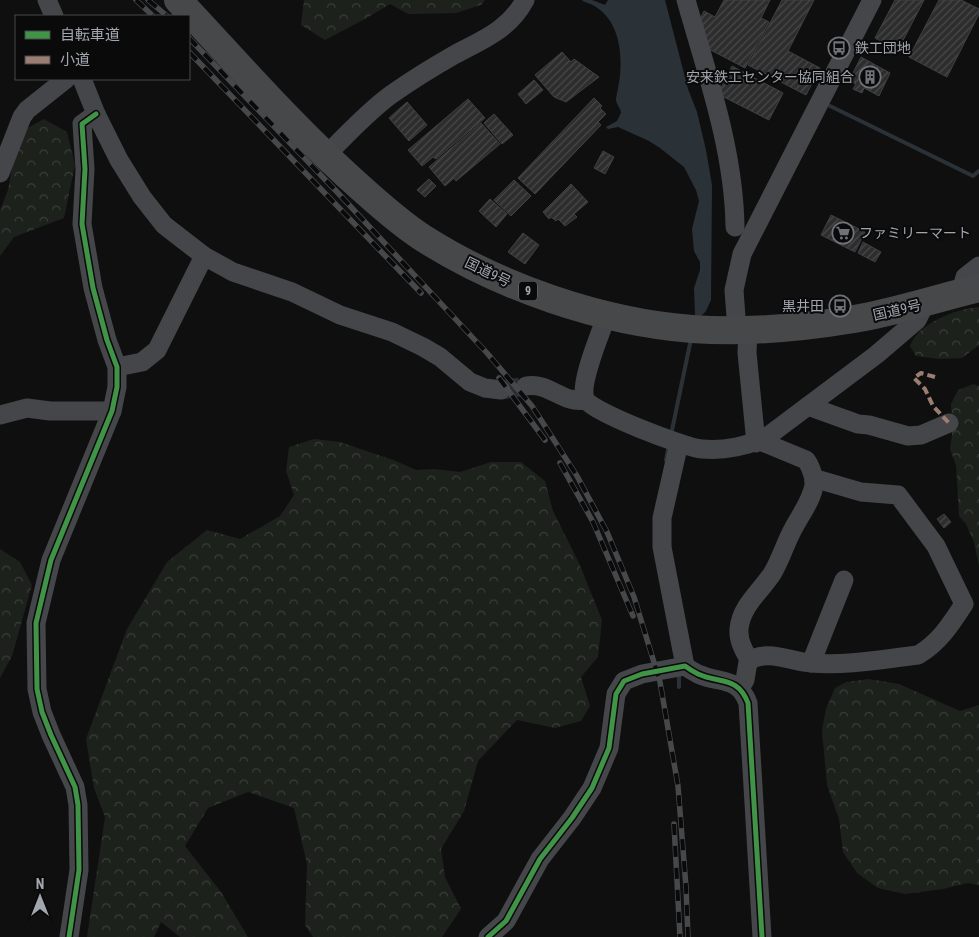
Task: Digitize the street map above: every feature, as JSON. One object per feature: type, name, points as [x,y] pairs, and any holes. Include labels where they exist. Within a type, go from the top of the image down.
[{"type":"highway","name":"国道9号","points":[[178,0],[325,156],[384,208],[423,238],[533,294],[607,315],[649,323],[692,329],[742,331],[779,329],[845,321],[892,312],[970,290]]},
{"type":"street","points":[[47,0],[54,15]]},
{"type":"street","points":[[325,156],[391,95],[503,28],[514,17],[525,0]]},
{"type":"street","points":[[686,0],[727,153],[733,189],[735,227]]},
{"type":"street","points":[[758,442],[748,362],[734,290],[742,254],[872,0]]},
{"type":"street","points":[[0,173],[22,117],[27,110],[65,80]]},
{"type":"street","points":[[82,80],[96,114],[119,160],[142,198],[164,225],[204,256],[233,272],[292,292],[340,314],[392,332],[440,357],[470,382],[485,388],[501,390]]},
{"type":"street","points":[[69,937],[79,870],[78,806],[74,787],[50,735],[42,712],[38,689],[36,623],[50,560],[112,411],[117,387],[118,366],[107,340],[93,288],[82,224],[85,169],[82,124],[96,114]]},
{"type":"street","points":[[118,366],[142,362],[157,350],[204,256]]},
{"type":"street","points":[[970,290],[965,277],[979,266]]},
{"type":"street","points":[[607,315],[586,376],[585,400],[590,406],[630,424],[673,441],[701,449],[726,448],[758,442],[768,436],[876,355],[917,320],[924,308],[924,304]]},
{"type":"street","points":[[526,386],[536,384],[545,386],[570,400],[585,400]]},
{"type":"street","points":[[808,406],[858,424],[869,424],[908,436],[921,434],[948,423]]},
{"type":"street","points":[[0,415],[27,408],[50,411],[112,411]]},
{"type":"street","points":[[673,441],[662,518],[662,546],[684,666]]},
{"type":"street","points":[[750,661],[740,641],[740,622],[751,600],[767,581],[779,562],[790,535],[812,492],[814,481],[806,460],[758,442]]},
{"type":"street","points":[[740,688],[745,680],[748,662],[759,656],[811,663],[848,663],[918,655],[927,650],[971,607],[936,546],[898,495],[861,492],[820,480],[814,481]]},
{"type":"street","points":[[811,663],[844,580]]},
{"type":"street","points":[[488,937],[506,921],[540,859],[572,818],[592,788],[609,748],[616,694],[624,681],[642,674],[684,666],[698,674],[740,688],[748,703],[762,937]]},
{"type":"green space","points":[[304,0],[485,0],[481,5],[456,13],[408,14],[390,4],[325,40],[301,25]]},
{"type":"green space","points":[[44,119],[67,132],[75,165],[64,218],[14,237],[0,256],[0,210],[8,190],[14,156],[22,131]]},
{"type":"green space","points":[[979,307],[979,345],[962,358],[939,359],[916,356],[910,346],[921,330],[949,314]]},
{"type":"green space","points":[[973,384],[979,386],[979,566],[974,542],[966,524],[959,516],[956,465],[950,449],[952,435],[951,404],[958,390]]},
{"type":"green space","points":[[314,439],[340,442],[396,461],[416,470],[434,469],[460,472],[491,462],[521,462],[545,481],[553,511],[579,563],[602,620],[598,657],[581,677],[590,706],[581,721],[555,728],[517,720],[478,761],[464,811],[441,849],[445,877],[461,909],[442,937],[313,937],[305,925],[307,864],[294,808],[248,792],[208,808],[185,846],[221,892],[248,937],[180,937],[161,922],[154,937],[87,937],[105,817],[94,788],[86,739],[127,629],[167,562],[207,530],[240,539],[280,516],[294,495],[286,471],[289,447]]},
{"type":"green space","points":[[0,549],[20,562],[32,585],[12,656],[0,678]]},
{"type":"green space","points":[[869,679],[899,684],[960,711],[979,705],[979,885],[967,883],[943,889],[905,894],[878,888],[857,873],[843,852],[839,819],[827,785],[822,730],[826,709],[835,688],[846,682]]},
{"type":"shaded area","points":[[583,0],[592,0],[605,5],[608,0],[665,0],[688,89],[697,112],[712,185],[711,300],[706,311],[701,316],[695,315],[694,288],[700,270],[700,262],[694,251],[692,229],[699,201],[696,190],[684,167],[660,148],[618,127],[608,129],[606,127],[617,121],[621,113],[616,99],[620,76],[620,52],[615,30],[610,21],[603,12]]},
{"type":"building","points":[[724,0],[770,0],[761,18],[769,22],[745,68],[705,47],[697,25],[704,11],[715,17]]},
{"type":"building","points":[[782,0],[814,0],[788,51],[820,68],[806,95],[748,65]]},
{"type":"building","points":[[895,0],[924,0],[898,50],[875,38]]},
{"type":"building","points":[[939,0],[961,0],[979,9],[979,14],[947,77],[909,57]]},
{"type":"building","points":[[562,52],[571,62],[574,59],[599,77],[566,102],[554,97],[535,75]]},
{"type":"building","name":"安来鉄工センター協同組合","points":[[861,57],[890,73],[879,96],[864,88],[862,93],[853,89],[856,84],[849,81]]},
{"type":"building","points":[[732,66],[783,93],[769,120],[718,94]]},
{"type":"building","points":[[534,80],[543,90],[526,104],[518,94]]},
{"type":"building","points":[[594,98],[602,106],[600,108],[606,114],[598,122],[601,125],[535,194],[518,178]]},
{"type":"building","points":[[468,99],[485,118],[436,159],[433,157],[422,166],[408,150]]},
{"type":"building","points":[[407,102],[427,125],[409,141],[389,118]]},
{"type":"building","points":[[494,114],[513,135],[502,144],[484,123]]},
{"type":"building","points":[[481,123],[500,144],[456,181],[454,178],[445,186],[429,167]]},
{"type":"building","points":[[603,151],[614,157],[605,174],[594,168]]},
{"type":"building","points":[[429,179],[436,186],[425,197],[417,190]]},
{"type":"building","points":[[514,180],[531,196],[511,216],[494,200]]},
{"type":"building","points":[[571,184],[588,202],[574,214],[577,217],[565,226],[558,219],[556,221],[551,217],[549,219],[543,212]]},
{"type":"building","points":[[490,199],[507,214],[496,227],[479,211]]},
{"type":"building","name":"ファミリーマート","points":[[831,215],[865,232],[855,252],[821,235]]},
{"type":"building","points":[[523,233],[539,245],[525,264],[508,252]]},
{"type":"building","points":[[863,242],[881,252],[875,262],[858,253]]},
{"type":"building","points":[[944,514],[951,522],[944,528],[937,519]]},
{"type":"waterway","points":[[830,106],[973,176],[979,171]]},
{"type":"waterway","points":[[671,435],[691,339]]},
{"type":"waterway","points":[[666,460],[669,444]]},
{"type":"waterway","points":[[679,673],[679,687]]},
{"type":"tunnel","points":[[501,390],[526,386]]},
{"type":"railway","points":[[136,0],[152,15]]},
{"type":"railway","points":[[148,0],[166,15]]},
{"type":"railway","points":[[190,39],[338,193],[487,353],[532,406],[577,476],[607,532],[634,597],[660,682],[678,786],[688,937]]},
{"type":"railway","points":[[190,53],[421,293]]},
{"type":"railway","points":[[499,378],[545,440]]},
{"type":"railway","points":[[560,463],[593,522],[633,616]]},
{"type":"railway","points":[[674,824],[680,937]]},
{"type":"marked path","points":[[935,377],[921,373],[914,378],[925,389],[933,406],[949,423]]},
{"type":"cycle path","points":[[69,937],[79,870],[78,805],[75,787],[42,712],[37,689],[36,623],[51,560],[112,411],[117,387],[117,367],[107,340],[93,288],[82,224],[85,169],[82,124],[96,114]]},
{"type":"cycle path","points":[[488,937],[506,921],[540,859],[572,818],[592,788],[609,748],[616,694],[624,681],[642,674],[685,666],[698,674],[734,685],[744,694],[748,703],[762,937]]},
{"type":"place","name":"鉄工団地","points":[[839,48]]},
{"type":"place","name":"安来鉄工センター協同組合","points":[[870,77]]},
{"type":"place","name":"ファミリーマート","points":[[843,233]]},
{"type":"place","name":"黒井田","points":[[840,306]]}]
